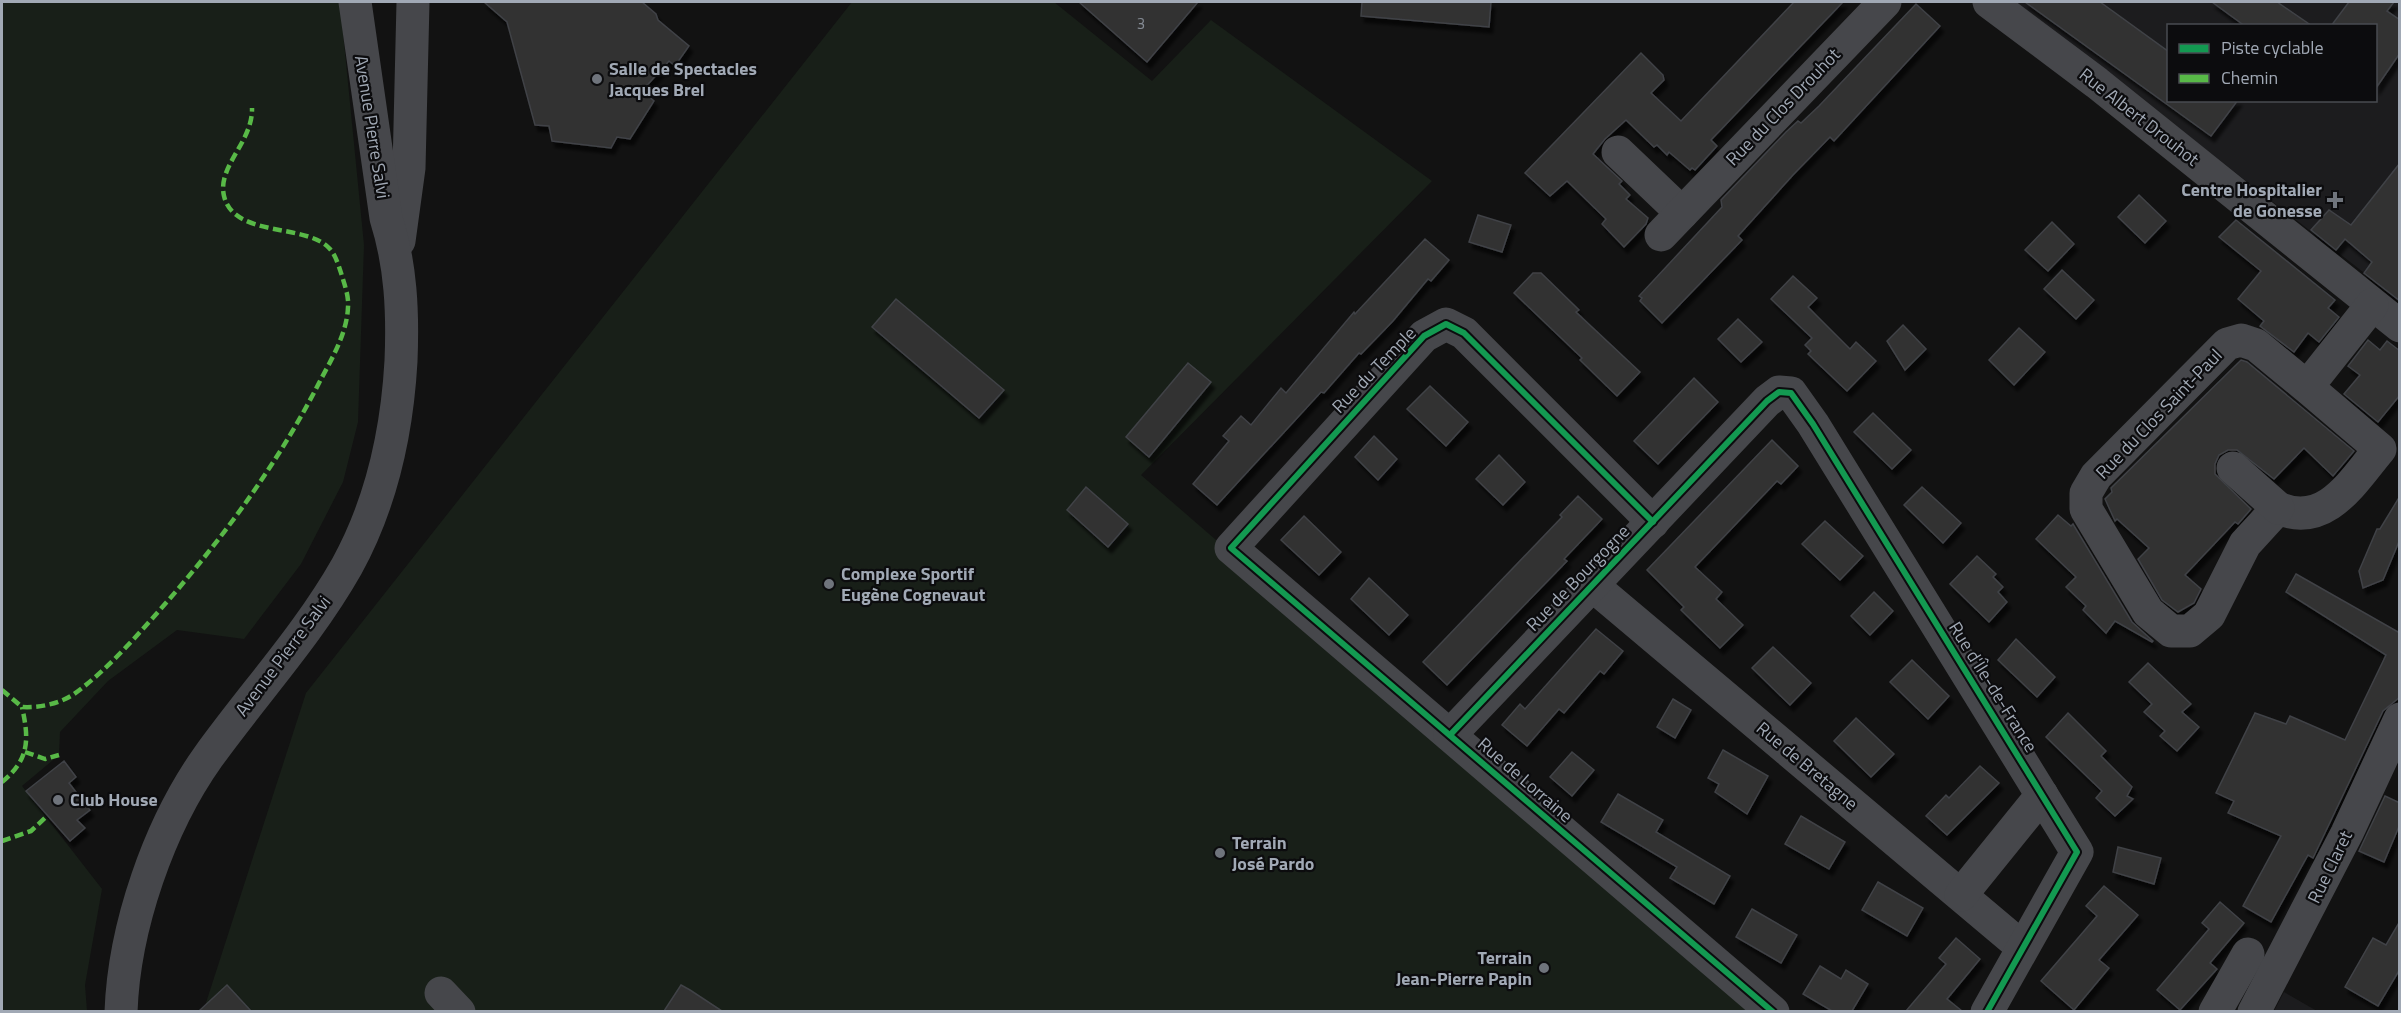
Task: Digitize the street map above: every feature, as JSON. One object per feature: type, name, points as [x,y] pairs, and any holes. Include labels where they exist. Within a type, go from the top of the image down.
[{"type":"street","name":"Avenue Pierre Salvi","points":[[121,1011],[122,991],[137,906],[164,835],[206,760],[313,622],[362,536],[379,492],[394,427],[400,382],[402,324],[397,252],[386,218],[355,2]]},
{"type":"street","name":"Avenue Pierre Salvi","points":[[397,252],[405,213],[409,168],[413,2]]},
{"type":"street","name":"Rue du Clos Drouhot","points":[[1618,152],[1672,224],[1885,2]]},
{"type":"street","name":"Rue Albert Drouhot","points":[[1989,2],[2097,82],[2400,326]]},
{"type":"street","points":[[2307,387],[2372,305]]},
{"type":"street","name":"Rue du Temple","points":[[1232,548],[1270,503],[1424,336],[1446,324],[1464,333],[1653,522]]},
{"type":"street","name":"Rue du Clos Saint-Paul","points":[[2241,339],[2256,345],[2307,387],[2380,448],[2338,498],[2314,513],[2294,515],[2278,508],[2245,544],[2209,615],[2190,631],[2171,632],[2148,612],[2086,509],[2086,493],[2096,476],[2227,344],[2241,339]]},
{"type":"street","name":"Rue de Bourgogne","points":[[1450,735],[1779,392]]},
{"type":"street","name":"Rue d'Île-de-France","points":[[1779,392],[1791,393],[1813,424],[2077,852],[1987,1011]]},
{"type":"street","points":[[2233,468],[2278,508]]},
{"type":"street","name":"Rue de Lorraine","points":[[1232,548],[1773,1011]]},
{"type":"street","name":"Rue de Bretagne","points":[[1593,585],[2022,947]]},
{"type":"street","name":"Rue Claret","points":[[2254,1011],[2337,853],[2400,719]]},
{"type":"street","points":[[1960,895],[2042,795]]},
{"type":"street","points":[[2215,1011],[2248,954]]},
{"type":"shaded area","points":[[2,2],[340,2],[364,245],[358,422],[343,482],[301,564],[244,639],[177,630],[108,681],[60,732],[59,755],[22,786],[102,889],[85,985],[87,1011],[2,1012]]},
{"type":"shaded area","name":"Complexe Sportif Eugène Cognevaut","points":[[852,2],[1054,2],[1152,81],[1211,20],[1432,181],[1141,475],[1760,1011],[203,1012],[306,693]]},
{"type":"shaded area","name":"Centre Hospitalier de Gonesse","points":[[2016,2],[2399,2],[2399,300]]},
{"type":"shaded area","points":[[2284,992],[2317,1011],[2274,1011]]},
{"type":"building","name":"Salle de Spectacles Jacques Brel","points":[[484,2],[642,2],[656,14],[658,20],[689,46],[675,66],[669,61],[642,91],[654,101],[630,139],[617,137],[611,148],[552,141],[549,126],[535,125],[507,22]]},
{"type":"building","points":[[1079,2],[1198,2],[1147,62]]},
{"type":"building","points":[[1362,2],[1491,2],[1489,27],[1361,16]]},
{"type":"building","points":[[1794,2],[1843,2],[1711,140],[1717,146],[1695,170],[1692,168],[1690,170],[1669,152],[1667,155],[1657,145],[1654,147],[1626,120],[1605,139],[1593,154],[1622,181],[1619,184],[1630,195],[1626,199],[1648,218],[1646,224],[1624,247],[1602,224],[1606,219],[1567,181],[1550,196],[1525,173],[1641,53],[1663,75],[1664,80],[1651,93],[1681,121]]},
{"type":"building","points":[[2025,2],[2100,2],[2167,51],[2167,102],[2236,102],[2211,136]]},
{"type":"building","points":[[2212,2],[2277,2],[2309,24],[2242,24]]},
{"type":"building","points":[[2349,2],[2394,2],[2387,11],[2400,20],[2400,53],[2377,87],[2377,24],[2332,24]]},
{"type":"building","points":[[1916,4],[1940,26],[1834,141],[1830,137],[1793,175],[1738,236],[1742,240],[1662,323],[1640,301],[1642,298],[1639,296],[1722,207],[1721,200],[1786,132],[1798,121],[1801,123],[1819,106]]},
{"type":"building","points":[[2400,163],[2400,301],[2364,273],[2372,262],[2345,239],[2336,250],[2311,230],[2329,210],[2351,225]]},
{"type":"building","points":[[2139,195],[2166,221],[2145,243],[2118,217]]},
{"type":"building","points":[[1478,215],[1511,225],[1502,252],[1469,242]]},
{"type":"building","points":[[2236,220],[2335,300],[2328,308],[2339,317],[2319,342],[2308,333],[2294,352],[2260,326],[2264,321],[2238,299],[2261,271],[2219,237]]},
{"type":"building","points":[[2052,222],[2074,244],[2048,271],[2025,250]]},
{"type":"building","points":[[1425,239],[1449,260],[1431,281],[1428,279],[1393,321],[1361,354],[1359,353],[1324,393],[1321,392],[1217,505],[1193,484],[1229,441],[1223,436],[1241,416],[1251,425],[1281,388],[1286,393],[1354,312],[1355,314]]},
{"type":"building","points":[[2062,270],[2094,300],[2076,319],[2044,289]]},
{"type":"building","points":[[1533,273],[1541,273],[1579,310],[1576,312],[1640,372],[1617,396],[1580,360],[1582,358],[1514,293]]},
{"type":"building","points":[[1793,276],[1817,298],[1808,307],[1850,349],[1856,342],[1876,361],[1847,391],[1808,354],[1811,351],[1805,345],[1812,338],[1771,299]]},
{"type":"building","points":[[896,299],[1004,390],[979,418],[872,327]]},
{"type":"building","points":[[1738,319],[1762,342],[1741,362],[1718,339]]},
{"type":"building","points":[[1903,325],[1926,349],[1905,370],[1887,341]]},
{"type":"building","points":[[2019,328],[2045,352],[2014,385],[1989,360]]},
{"type":"building","points":[[2368,340],[2380,350],[2387,341],[2400,351],[2400,395],[2378,422],[2344,394],[2360,375],[2348,366]]},
{"type":"building","points":[[2241,360],[2247,362],[2354,451],[2333,476],[2304,448],[2274,479],[2237,450],[2228,450],[2219,455],[2215,464],[2215,474],[2251,509],[2238,524],[2235,522],[2185,575],[2201,589],[2194,603],[2178,612],[2162,600],[2138,559],[2149,548],[2117,519],[2115,521],[2105,499],[2112,492],[2111,488]]},
{"type":"building","points":[[1188,363],[1211,382],[1149,457],[1126,437]]},
{"type":"building","points":[[1694,378],[1718,402],[1658,464],[1634,441]]},
{"type":"building","points":[[1430,386],[1468,422],[1446,446],[1407,409]]},
{"type":"building","points":[[1873,413],[1911,450],[1892,469],[1854,432]]},
{"type":"building","points":[[1374,436],[1397,459],[1378,480],[1355,457]]},
{"type":"building","points":[[1772,440],[1798,466],[1781,484],[1777,481],[1695,567],[1722,592],[1716,599],[1743,625],[1720,648],[1681,610],[1684,607],[1647,570]]},
{"type":"building","points":[[1499,455],[1525,482],[1503,505],[1476,479]]},
{"type":"building","points":[[1086,487],[1128,524],[1108,547],[1067,510]]},
{"type":"building","points":[[1922,487],[1961,523],[1943,543],[1904,505]]},
{"type":"building","points":[[1578,496],[1602,519],[1564,559],[1567,561],[1447,685],[1423,662],[1562,517],[1560,515]]},
{"type":"building","points":[[2400,496],[2400,539],[2383,580],[2363,588],[2359,571],[2377,529],[2380,529]]},
{"type":"building","points":[[2058,515],[2071,526],[2073,524],[2132,622],[2152,642],[2115,621],[2106,633],[2083,610],[2086,606],[2066,587],[2076,577],[2036,539]]},
{"type":"building","points":[[1304,516],[1341,552],[1319,575],[1281,540]]},
{"type":"building","points":[[1825,521],[1863,556],[1840,580],[1802,544]]},
{"type":"building","points":[[1977,556],[1996,574],[1993,577],[2003,587],[1998,592],[2007,602],[1989,622],[1950,584]]},
{"type":"building","points":[[2296,574],[2398,632],[2400,629],[2400,697],[2383,711],[2313,858],[2308,855],[2271,922],[2243,906],[2281,836],[2228,813],[2234,801],[2216,793],[2255,713],[2286,724],[2290,716],[2345,740],[2386,655],[2286,592]]},
{"type":"building","points":[[1369,578],[1408,615],[1389,635],[1351,599]]},
{"type":"building","points":[[1874,592],[1893,611],[1870,635],[1851,616]]},
{"type":"building","points":[[1596,629],[1623,651],[1604,674],[1600,671],[1564,713],[1559,709],[1527,746],[1502,725],[1520,704],[1525,709]]},
{"type":"building","points":[[2016,639],[2055,677],[2037,697],[1998,660]]},
{"type":"building","points":[[1773,647],[1811,683],[1790,705],[1752,668]]},
{"type":"building","points":[[1912,660],[1949,696],[1928,719],[1890,682]]},
{"type":"building","points":[[2148,663],[2191,704],[2182,712],[2199,727],[2177,751],[2160,736],[2165,731],[2144,712],[2152,704],[2129,682]]},
{"type":"building","points":[[1673,699],[1691,710],[1675,738],[1657,727]]},
{"type":"building","points":[[2068,713],[2106,751],[2101,756],[2132,787],[2127,796],[2133,799],[2115,816],[2096,798],[2102,791],[2046,737]]},
{"type":"building","points":[[1856,718],[1894,754],[1871,777],[1834,741]]},
{"type":"building","points":[[1723,750],[1768,776],[1747,814],[1715,792],[1719,784],[1708,778]]},
{"type":"building","points":[[1572,752],[1594,770],[1572,796],[1550,777]]},
{"type":"building","name":"Club House","points":[[64,761],[76,777],[69,783],[90,810],[77,820],[85,828],[70,841],[26,791]]},
{"type":"building","points":[[1980,766],[1999,783],[1947,835],[1926,816],[1946,795],[1949,798]]},
{"type":"building","points":[[1618,794],[1663,820],[1656,832],[1730,876],[1714,904],[1670,878],[1677,867],[1601,822]]},
{"type":"building","points":[[2385,796],[2400,803],[2400,824],[2384,862],[2359,851]]},
{"type":"building","points":[[1801,816],[1845,842],[1829,869],[1785,844]]},
{"type":"building","points":[[2118,847],[2161,858],[2154,884],[2113,872]]},
{"type":"building","points":[[1878,882],[1923,908],[1907,936],[1862,910]]},
{"type":"building","points":[[2104,886],[2138,915],[2099,960],[2109,968],[2074,1010],[2041,981],[2097,916],[2086,906]]},
{"type":"building","points":[[2220,902],[2244,923],[2210,963],[2217,969],[2180,1010],[2157,990],[2209,929],[2202,923]]},
{"type":"building","points":[[1752,909],[1797,935],[1781,963],[1736,937]]},
{"type":"building","points":[[2400,921],[2400,969],[2378,1006],[2345,987],[2373,938],[2386,945]]},
{"type":"building","points":[[1956,938],[1980,959],[1947,999],[1962,1011],[1906,1011],[1946,964],[1939,958]]},
{"type":"building","points":[[1820,966],[1841,979],[1846,970],[1868,984],[1852,1011],[1832,1011],[1803,994]]},
{"type":"building","points":[[227,985],[251,1011],[199,1011]]},
{"type":"building","points":[[681,985],[690,990],[722,1011],[664,1011]]},
{"type":"marked path","points":[[2,690],[22,707],[55,703],[74,694],[118,655],[181,586],[246,503],[302,414],[338,347],[345,327],[348,299],[338,265],[329,248],[318,240],[304,235],[255,224],[241,218],[230,209],[224,196],[223,185],[226,174],[247,132],[252,108]]},
{"type":"marked path","points":[[2,782],[18,765],[25,748],[26,729],[22,707]]},
{"type":"marked path","points":[[25,752],[45,759],[59,755]]},
{"type":"marked path","points":[[2,841],[31,831],[47,816]]},
{"type":"cycle path","points":[[1653,522],[1464,333],[1446,324],[1424,336],[1231,548],[1773,1012]]},
{"type":"cycle path","points":[[1450,735],[1767,401],[1779,392],[1791,393],[1813,424],[2077,852],[1987,1012]]},
{"type":"place","name":"Salle de Spectacles Jacques Brel","points":[[597,79]]},
{"type":"place","name":"Centre Hospitalier de Gonesse","points":[[2335,200]]},
{"type":"place","name":"Complexe Sportif Eugène Cognevaut","points":[[829,584]]},
{"type":"place","name":"Club House","points":[[58,800]]},
{"type":"place","name":"Terrain José Pardo","points":[[1220,853]]},
{"type":"place","name":"Terrain Jean-Pierre Papin","points":[[1544,968]]}]
